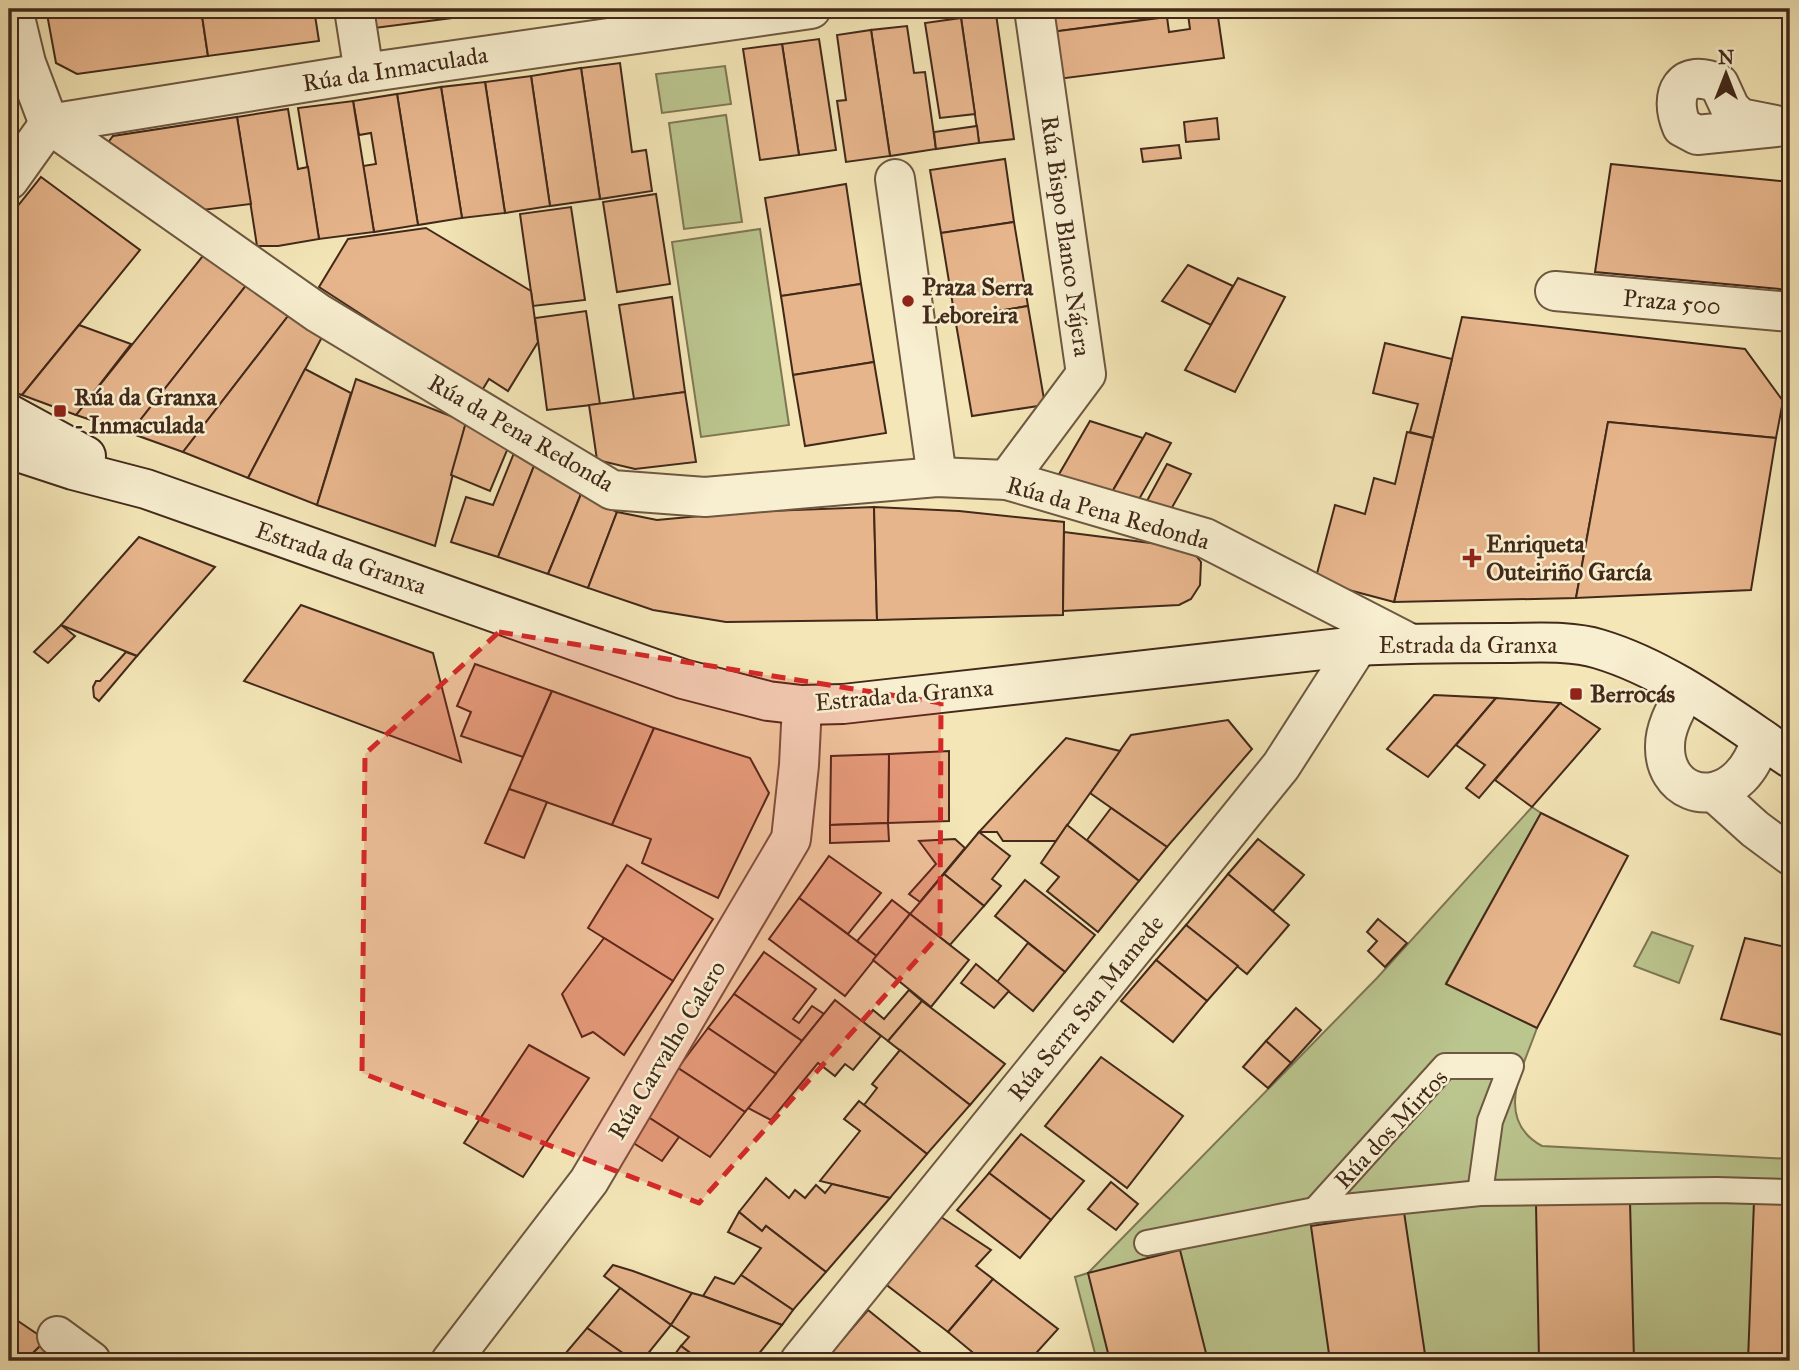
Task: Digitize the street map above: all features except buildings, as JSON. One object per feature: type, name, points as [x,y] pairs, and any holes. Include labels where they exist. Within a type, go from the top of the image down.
[{"type":"street","points":[[9,180],[49,124],[26,63],[13,9]]},
{"type":"street","points":[[354,9],[364,73]]},
{"type":"street","name":"Rúa da Inmaculada","points":[[49,124],[364,73],[811,9]]},
{"type":"street","name":"Rúa Bispo Blanco Nájera","points":[[1007,481],[1086,373],[1034,9]]},
{"type":"street","name":"Rúa da Pena Redonda","points":[[49,124],[318,313],[612,490],[705,497],[937,477],[1007,481],[1205,538],[1409,643]]},
{"type":"street","points":[[895,179],[937,477]]},
{"type":"street","name":"Praza 500","points":[[1555,291],[1790,312]]},
{"type":"street","name":"Estrada da Granxa","points":[[9,414],[146,489]]},
{"type":"street","name":"Estrada da Granxa","points":[[9,449],[73,470],[146,489],[683,679],[768,701],[802,705],[843,704],[1358,646],[1409,643],[1554,643],[1598,649],[1637,663],[1686,690],[1776,749]]},
{"type":"street","name":"Rúa Serra San Mamede","points":[[800,1361],[1281,766],[1358,646]]},
{"type":"street","points":[[1686,690],[1672,716],[1665,744],[1668,769],[1681,785],[1699,792],[1715,793],[1739,778],[1752,761],[1776,749]]},
{"type":"street","name":"Rúa Carvalho Calero","points":[[451,1361],[589,1181],[791,839],[802,705]]},
{"type":"street","points":[[1715,793],[1755,829],[1790,855]]},
{"type":"street","points":[[57,1336],[91,1361]]},
{"type":"lane","name":"Rúa dos Mirtos","points":[[1315,1210],[1445,1066],[1511,1066],[1490,1121],[1480,1193]]},
{"type":"lane","name":"Rúa dos Mirtos","points":[[1147,1242],[1315,1210],[1480,1193],[1717,1190],[1790,1192]]},
{"type":"highlighted area","points":[[499,632],[941,703],[940,934],[699,1203],[362,1073],[365,754]]},
{"type":"green space","points":[[725,66],[731,104],[662,113],[656,74]]},
{"type":"green space","points":[[726,115],[742,222],[684,229],[669,123]]},
{"type":"green space","points":[[760,229],[789,425],[701,437],[672,242]]},
{"type":"green space","points":[[1532,807],[1541,813],[1446,983],[1537,1028],[1520,1076],[1515,1107],[1519,1122],[1527,1135],[1542,1146],[1790,1159],[1790,1361],[1097,1361],[1075,1277],[1088,1273],[1377,978]]},
{"type":"green space","points":[[1652,932],[1693,946],[1679,983],[1634,966]]},
{"type":"place","name":"Praza Serra Leboreira","points":[[908,301]]},
{"type":"place","name":"Rúa da Granxa - Inmaculada","points":[[60,411]]},
{"type":"place","name":"Enriqueta Outeiriño García","points":[[1472,558]]},
{"type":"place","name":"Berrocás","points":[[1576,694]]}]
